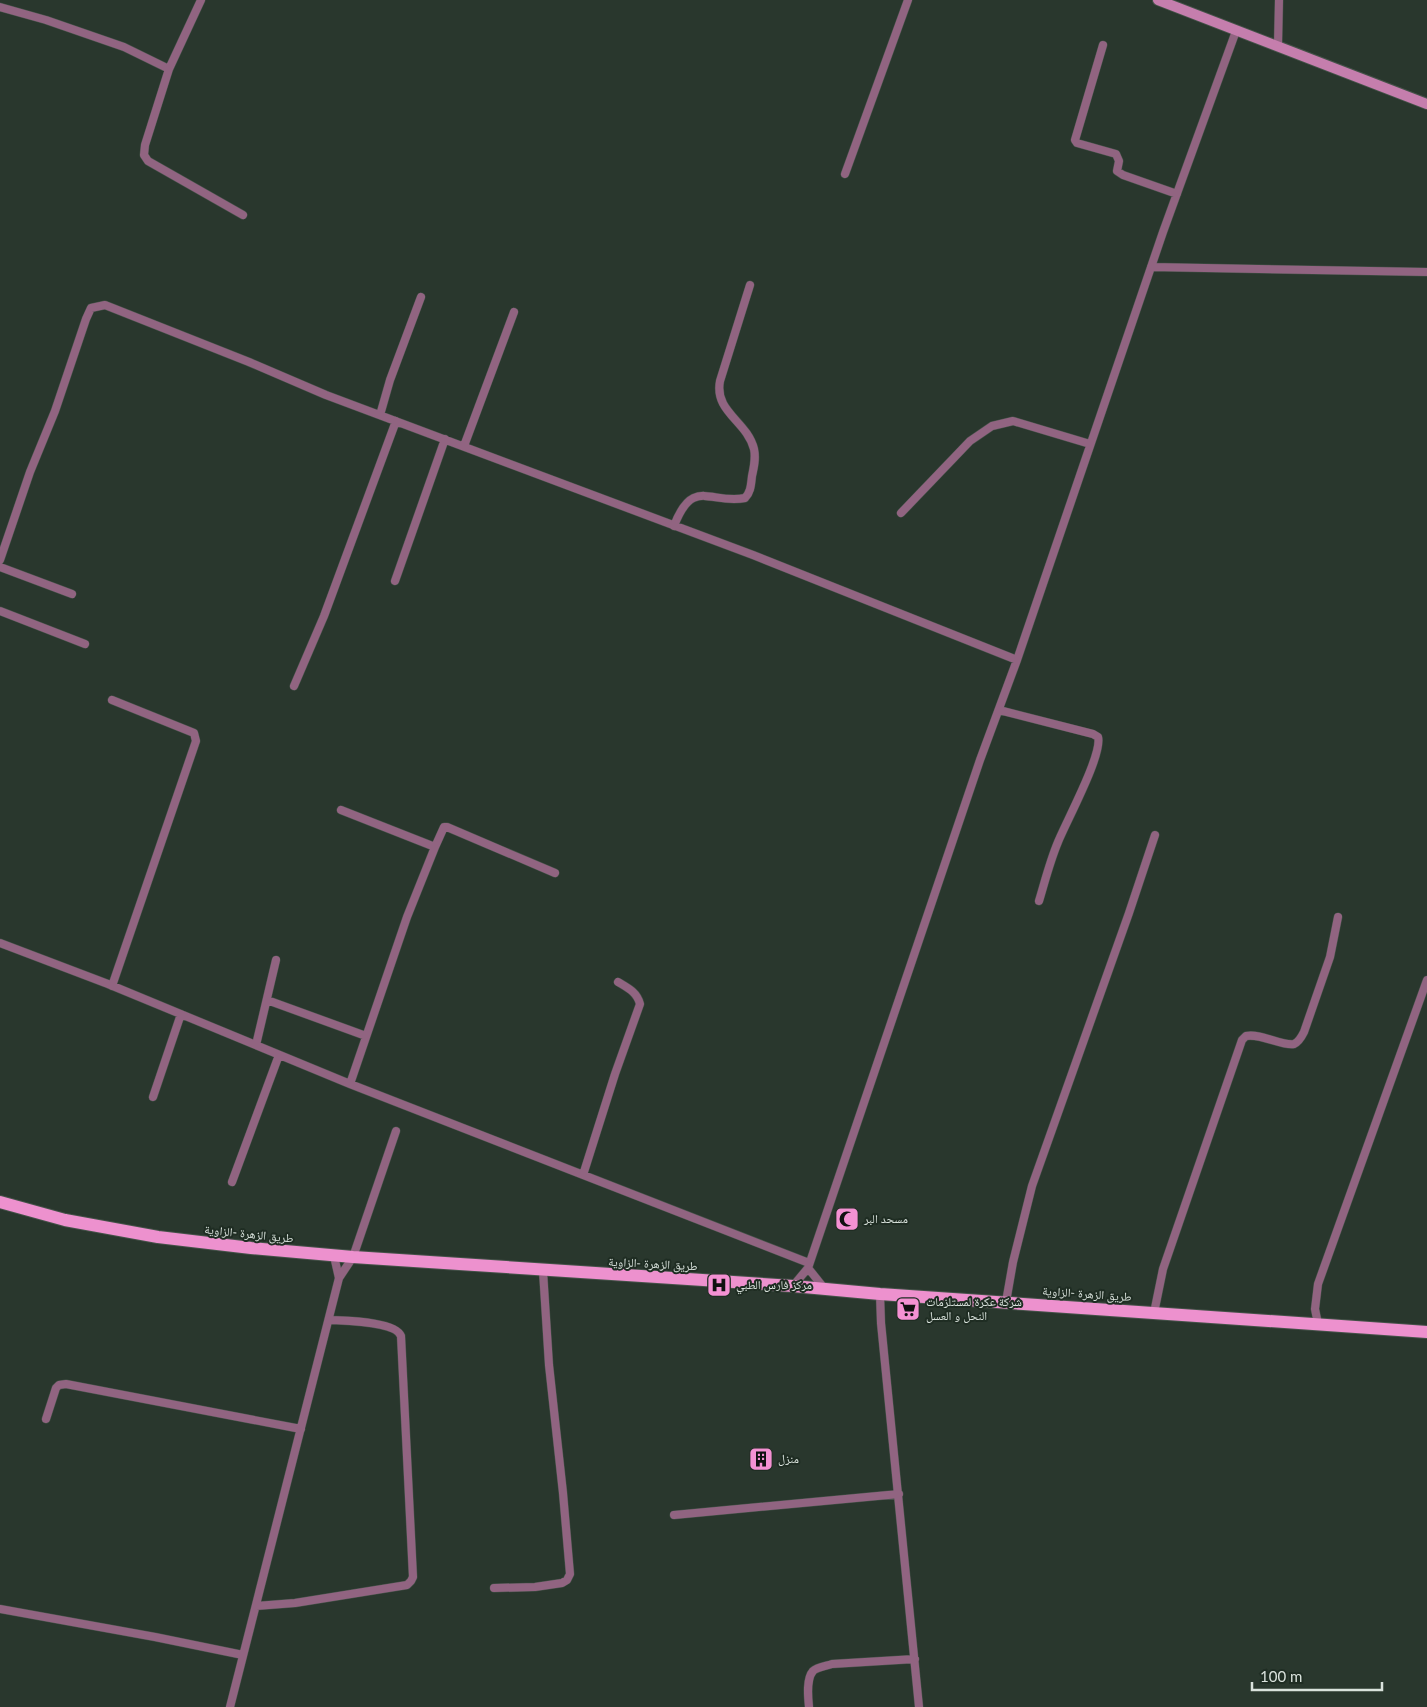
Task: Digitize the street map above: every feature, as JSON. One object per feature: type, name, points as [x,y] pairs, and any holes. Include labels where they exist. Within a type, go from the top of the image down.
[{"type":"main road","name":"طريق الزهرة -الزاوية","points":[[0,1202],[65,1220],[158,1237],[353,1258],[824,1288],[880,1294],[1192,1317],[1427,1332]]},
{"type":"street","points":[[201,0],[169,69],[145,145],[144,155],[148,161],[243,215]]},
{"type":"street","points":[[845,174],[908,0]]},
{"type":"street","points":[[1158,0],[1427,104]]},
{"type":"street","points":[[1278,46],[1279,0]]},
{"type":"street","points":[[0,7],[46,20],[124,47],[169,69]]},
{"type":"street","points":[[793,1286],[809,1265],[980,760],[1018,660],[1151,267],[1236,31]]},
{"type":"street","points":[[1104,45],[1075,140],[1084,145],[1116,154],[1119,161],[1117,171],[1122,175],[1177,194]]},
{"type":"street","points":[[1151,267],[1427,272]]},
{"type":"street","points":[[674,526],[679,513],[694,498],[709,495],[739,499],[745,498],[750,491],[755,459],[753,447],[744,428],[726,409],[718,390],[750,285]]},
{"type":"street","points":[[380,415],[390,380],[421,297]]},
{"type":"street","points":[[0,560],[30,472],[55,411],[86,319],[91,308],[105,306],[326,395],[674,526],[1018,660]]},
{"type":"street","points":[[464,446],[514,312]]},
{"type":"street","points":[[294,686],[324,616],[396,421]]},
{"type":"street","points":[[901,513],[970,440],[992,426],[1014,421],[1090,444]]},
{"type":"street","points":[[395,581],[445,439]]},
{"type":"street","points":[[0,568],[72,594]]},
{"type":"street","points":[[0,611],[85,644]]},
{"type":"street","points":[[112,700],[194,733],[196,740],[112,986]]},
{"type":"street","points":[[999,710],[1093,734],[1100,743],[1057,843],[1039,901]]},
{"type":"street","points":[[341,810],[435,846]]},
{"type":"street","points":[[350,1084],[407,917],[444,827],[447,826],[555,873]]},
{"type":"street","points":[[1006,1302],[1013,1262],[1032,1186],[1155,835]]},
{"type":"street","points":[[1154,1313],[1163,1269],[1242,1040],[1246,1036],[1252,1035],[1293,1044],[1299,1040],[1304,1032],[1330,957],[1338,917]]},
{"type":"street","points":[[0,943],[112,986],[350,1084],[809,1265],[824,1288]]},
{"type":"street","points":[[256,1045],[276,960]]},
{"type":"street","points":[[1318,1324],[1315,1308],[1318,1284],[1427,980]]},
{"type":"street","points":[[583,1175],[615,1074],[640,1004],[638,996],[618,982]]},
{"type":"street","points":[[267,1000],[366,1036]]},
{"type":"street","points":[[153,1097],[181,1014]]},
{"type":"street","points":[[232,1182],[279,1055]]},
{"type":"street","points":[[230,1707],[340,1278],[353,1258],[396,1131]]},
{"type":"street","points":[[334,1256],[340,1278]]},
{"type":"street","points":[[494,1588],[535,1587],[562,1583],[567,1580],[570,1574],[549,1365],[542,1271]]},
{"type":"street","points":[[880,1294],[880,1323],[899,1494],[919,1707]]},
{"type":"street","points":[[256,1606],[295,1603],[407,1585],[413,1577],[401,1336],[399,1331],[393,1327],[383,1324],[329,1320]]},
{"type":"street","points":[[46,1419],[56,1388],[66,1384],[301,1429]]},
{"type":"street","points":[[674,1515],[899,1494]]},
{"type":"street","points":[[0,1608],[243,1655]]},
{"type":"street","points":[[809,1707],[809,1679],[813,1671],[820,1667],[832,1664],[915,1659]]},
{"type":"place","name":"مسحد البر","points":[[847,1219]]},
{"type":"place","name":"مركز فارس الطبي","points":[[719,1285]]},
{"type":"place","name":"شركة عكرة لمستلزمات النحل و العسل","points":[[908,1309]]},
{"type":"place","name":"منزل","points":[[761,1459]]}]
